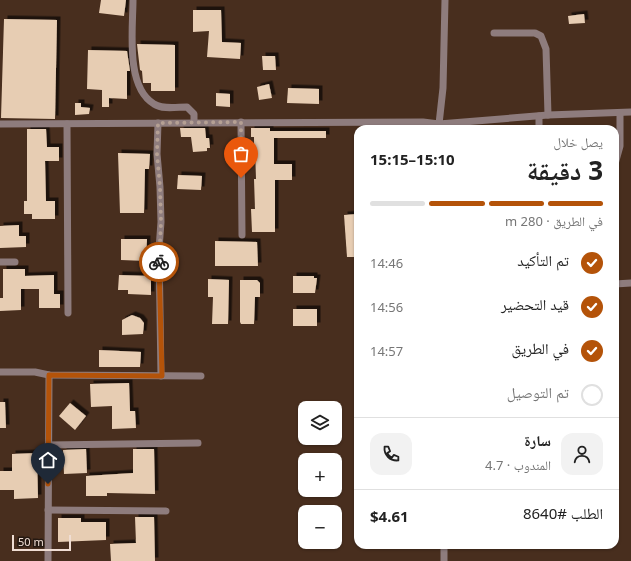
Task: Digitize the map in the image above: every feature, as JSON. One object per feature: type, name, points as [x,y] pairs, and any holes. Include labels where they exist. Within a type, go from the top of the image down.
[{"type":"street","points":[[133,0],[133,68],[141,90],[154,104],[159,107],[187,107],[194,114],[194,122]]},
{"type":"street","points":[[439,125],[443,88],[444,0]]},
{"type":"street","points":[[494,33],[535,33],[541,36],[546,49],[548,115]]},
{"type":"street","points":[[457,125],[548,115],[631,112]]},
{"type":"street","points":[[619,150],[620,113]]},
{"type":"street","points":[[539,116],[539,125]]},
{"type":"street","points":[[241,122],[242,235]]},
{"type":"street","points":[[0,124],[423,122],[433,125]]},
{"type":"street","points":[[158,123],[157,154],[161,222],[159,249],[162,376]]},
{"type":"street","points":[[66,124],[68,313]]},
{"type":"street","points":[[0,262],[15,262]]},
{"type":"street","points":[[619,284],[631,283]]},
{"type":"street","points":[[0,372],[36,372],[49,375],[201,376]]},
{"type":"street","points":[[48,561],[49,375]]},
{"type":"street","points":[[48,445],[198,443]]},
{"type":"street","points":[[48,510],[166,511]]},
{"type":"street","points":[[444,549],[444,561]]},
{"type":"building","points":[[101,0],[126,0],[124,16],[99,13]]},
{"type":"building","points":[[193,10],[221,10],[222,42],[241,43],[240,59],[207,57],[209,31],[193,32]]},
{"type":"building","points":[[584,14],[585,23],[569,24],[568,16]]},
{"type":"building","points":[[4,19],[57,20],[55,119],[1,118]]},
{"type":"building","points":[[137,44],[175,45],[175,91],[151,91],[151,83],[143,83]]},
{"type":"building","points":[[88,50],[127,51],[130,71],[127,71],[127,99],[109,98],[109,107],[102,107],[102,90],[87,89]]},
{"type":"building","points":[[262,56],[275,56],[276,70],[263,70]]},
{"type":"building","points":[[269,84],[272,98],[259,100],[257,87]]},
{"type":"building","points":[[288,88],[319,89],[319,104],[287,103]]},
{"type":"building","points":[[216,93],[230,94],[230,107],[216,106]]},
{"type":"building","points":[[75,103],[81,103],[81,107],[90,108],[89,114],[75,115]]},
{"type":"building","points":[[180,128],[205,128],[206,138],[209,138],[210,148],[207,148],[207,151],[193,152],[191,137],[181,137]]},
{"type":"building","points":[[251,128],[270,128],[270,131],[326,131],[326,138],[274,138],[274,164],[292,164],[292,180],[275,180],[275,232],[252,232],[251,209],[255,209],[254,179],[256,179],[254,137],[251,137]]},
{"type":"building","points":[[27,129],[46,129],[47,147],[59,147],[59,161],[45,161],[46,201],[55,201],[55,219],[32,219],[32,214],[24,214],[24,201],[27,201]]},
{"type":"building","points":[[118,153],[150,154],[149,169],[145,169],[144,213],[120,213]]},
{"type":"building","points":[[178,175],[202,176],[201,190],[177,189]]},
{"type":"building","points":[[354,214],[354,257],[347,257],[344,215]]},
{"type":"building","points":[[19,225],[19,236],[26,236],[26,247],[0,248],[0,226]]},
{"type":"building","points":[[121,239],[147,239],[146,261],[121,260]]},
{"type":"building","points":[[215,241],[257,242],[258,266],[215,266]]},
{"type":"building","points":[[3,269],[25,269],[25,276],[54,275],[54,294],[60,294],[60,308],[39,308],[39,289],[21,289],[21,310],[0,311],[0,298],[3,298]]},
{"type":"building","points":[[119,275],[151,276],[151,295],[128,294],[128,290],[118,290]]},
{"type":"building","points":[[293,276],[314,276],[314,278],[317,278],[315,293],[293,293]]},
{"type":"building","points":[[208,279],[229,280],[228,324],[212,324],[213,297],[208,297]]},
{"type":"building","points":[[240,280],[257,280],[260,283],[260,297],[255,297],[254,324],[241,324],[240,322]]},
{"type":"building","points":[[293,309],[317,309],[317,326],[293,326]]},
{"type":"building","points":[[132,315],[140,318],[144,323],[143,334],[122,335],[122,320]]},
{"type":"building","points":[[99,350],[141,352],[140,367],[99,367]]},
{"type":"building","points":[[129,383],[130,411],[135,411],[136,428],[112,429],[112,406],[91,407],[90,384]]},
{"type":"building","points":[[0,402],[5,402],[6,428],[0,428]]},
{"type":"building","points":[[70,403],[86,416],[75,430],[59,416]]},
{"type":"building","points":[[86,449],[87,473],[64,474],[63,450]]},
{"type":"building","points":[[133,449],[154,449],[155,494],[107,493],[107,496],[86,496],[86,476],[133,473]]},
{"type":"building","points":[[37,453],[38,498],[14,499],[14,490],[0,490],[0,471],[12,471],[12,454]]},
{"type":"building","points":[[135,517],[154,517],[155,561],[111,561],[110,544],[136,543]]},
{"type":"building","points":[[58,518],[81,518],[81,522],[106,522],[106,540],[58,542]]},
{"type":"way so far","points":[[159,262],[161,222],[157,154],[158,123],[241,122],[241,178]]},
{"type":"route","points":[[48,484],[49,375],[162,376],[159,262]]}]
